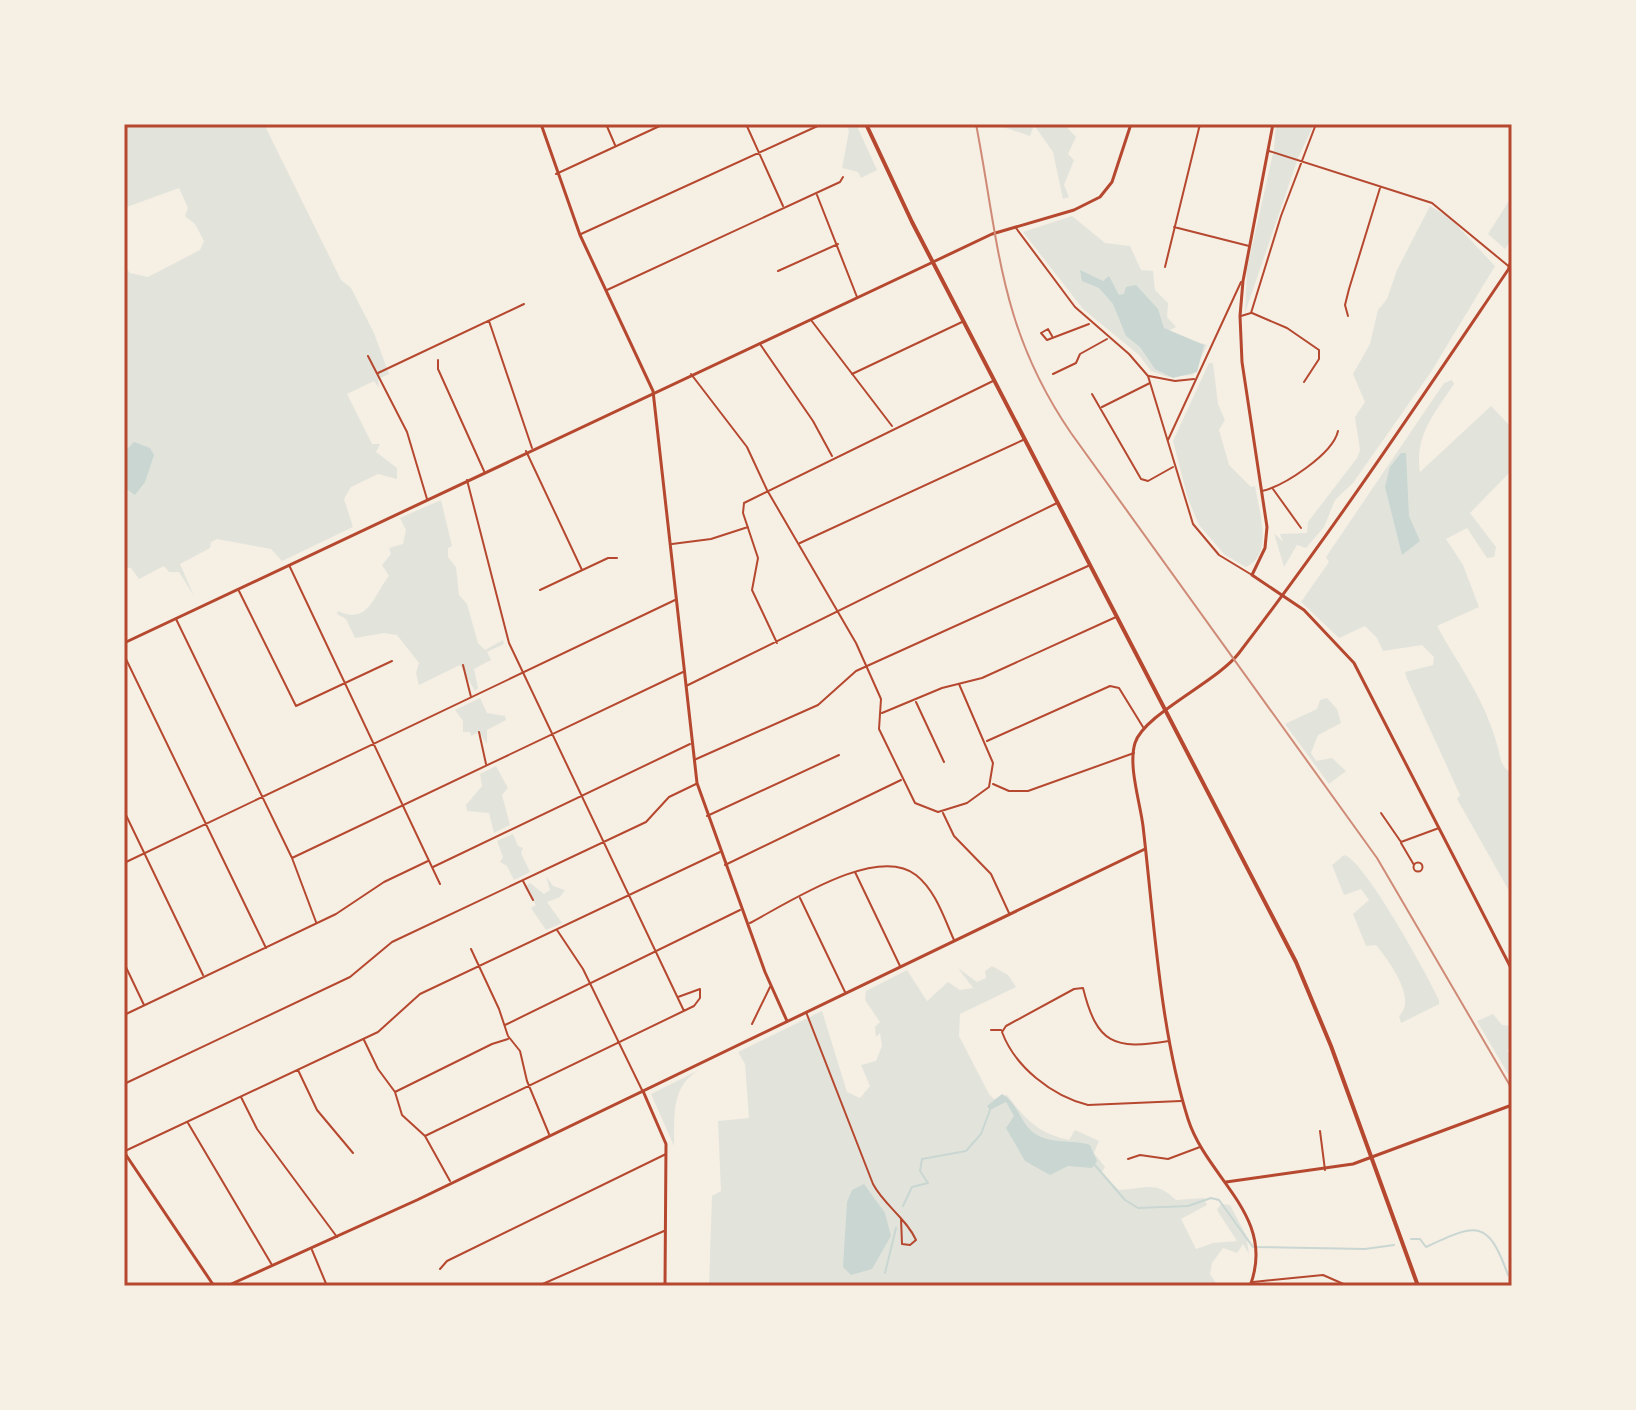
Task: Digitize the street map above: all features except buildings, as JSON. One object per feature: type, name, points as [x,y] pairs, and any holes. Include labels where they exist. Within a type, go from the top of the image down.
[{"type":"main road","points":[[541,124],[556,174],[580,235],[653,391],[697,783],[747,924],[787,1021]]},
{"type":"main road","points":[[866,124],[963,321],[1296,962],[1418,1286]]},
{"type":"main road","points":[[124,643],[653,391],[933,262],[1015,227],[1082,207],[1105,193],[1131,124]]},
{"type":"main road","points":[[1273,124],[1243,281],[1240,316],[1242,362],[1267,527],[1267,536],[1252,575],[1284,595],[1320,626],[1354,663],[1512,970]]},
{"type":"main road","points":[[1251,1284],[1257,1247],[1248,1215],[1200,1147],[1183,1101],[1170,1041],[1134,753],[1143,728],[1228,666],[1284,595],[1512,266]]},
{"type":"main road","points":[[227,1286],[451,1183],[1145,849]]},
{"type":"main road","points":[[642,1090],[664,1134],[667,1153],[665,1286]]},
{"type":"main road","points":[[1226,1182],[1325,1170],[1372,1158],[1512,1105]]},
{"type":"main road","points":[[124,1152],[214,1286]]},
{"type":"street","points":[[606,124],[616,146]]},
{"type":"street","points":[[556,174],[664,124]]},
{"type":"street","points":[[746,124],[784,207]]},
{"type":"street","points":[[580,235],[822,124]]},
{"type":"street","points":[[1165,267],[1200,124]]},
{"type":"street","points":[[1251,313],[1316,124]]},
{"type":"street","points":[[1268,151],[1440,207],[1512,266]]},
{"type":"street","points":[[605,290],[817,193],[840,182],[843,177]]},
{"type":"street","points":[[1348,316],[1345,305],[1380,186]]},
{"type":"street","points":[[817,193],[858,298]]},
{"type":"street","points":[[1015,227],[1090,323],[1129,354],[1148,376],[1187,511],[1200,536],[1222,558],[1252,575]]},
{"type":"street","points":[[1174,227],[1250,246]]},
{"type":"street","points":[[778,271],[839,243]]},
{"type":"street","points":[[1168,441],[1243,281]]},
{"type":"street","points":[[378,373],[524,304]]},
{"type":"street","points":[[1240,316],[1251,313],[1280,324],[1319,350],[1319,359],[1304,382]]},
{"type":"street","points":[[811,319],[893,427]]},
{"type":"street","points":[[489,321],[532,448]]},
{"type":"street","points":[[852,374],[963,321]]},
{"type":"street","points":[[1052,336],[1090,323]]},
{"type":"street","points":[[1053,374],[1076,363],[1080,354],[1107,338]]},
{"type":"street","points":[[760,343],[813,421],[832,457]]},
{"type":"street","points":[[368,356],[407,432],[427,499]]},
{"type":"street","points":[[438,360],[438,369],[484,471]]},
{"type":"street","points":[[691,374],[747,447],[767,490],[867,667],[881,699],[879,729],[902,780],[918,806],[943,812],[977,797],[991,783],[994,767],[959,684]]},
{"type":"street","points":[[1148,376],[1175,381],[1195,379]]},
{"type":"street","points":[[777,643],[752,590],[758,558],[743,505],[832,457],[994,381]]},
{"type":"street","points":[[1100,407],[1151,382]]},
{"type":"street","points":[[1092,394],[1141,479],[1148,481],[1174,467]]},
{"type":"street","points":[[1261,492],[1307,468],[1335,440],[1338,431]]},
{"type":"street","points":[[798,544],[1024,439]]},
{"type":"street","points":[[526,451],[582,570]]},
{"type":"street","points":[[467,480],[507,637],[684,1011]]},
{"type":"street","points":[[1272,488],[1301,528]]},
{"type":"street","points":[[685,686],[1058,503]]},
{"type":"street","points":[[671,544],[711,539],[748,527]]},
{"type":"street","points":[[540,590],[608,558],[617,558]]},
{"type":"street","points":[[289,564],[440,884]]},
{"type":"street","points":[[693,760],[818,705],[847,677],[867,667],[1090,565]]},
{"type":"street","points":[[238,589],[296,706],[392,661]]},
{"type":"street","points":[[124,863],[676,599]]},
{"type":"street","points":[[882,713],[982,678],[1117,616]]},
{"type":"street","points":[[176,618],[292,858],[317,923]]},
{"type":"street","points":[[124,655],[266,948]]},
{"type":"street","points":[[463,665],[471,697]]},
{"type":"street","points":[[292,858],[684,671]]},
{"type":"street","points":[[985,742],[1110,686],[1119,688],[1143,728]]},
{"type":"street","points":[[915,701],[944,762]]},
{"type":"street","points":[[479,732],[486,766]]},
{"type":"street","points":[[433,867],[691,744]]},
{"type":"street","points":[[991,783],[1009,791],[1028,791],[1134,753]]},
{"type":"street","points":[[707,816],[839,755]]},
{"type":"street","points":[[725,865],[902,780]]},
{"type":"street","points":[[124,1084],[350,977],[388,944],[646,822],[669,797],[697,783]]},
{"type":"street","points":[[124,811],[204,978]]},
{"type":"street","points":[[943,812],[954,836],[991,874],[1010,915]]},
{"type":"street","points":[[1381,813],[1414,865]]},
{"type":"street","points":[[1401,842],[1440,827]]},
{"type":"street","points":[[124,1152],[386,1026],[410,1000],[720,852]]},
{"type":"street","points":[[124,1015],[317,923],[384,882],[429,860]]},
{"type":"street","points":[[747,924],[855,872],[883,864],[916,875],[931,891],[955,941]]},
{"type":"street","points":[[855,872],[900,967]]},
{"type":"street","points":[[522,880],[533,900]]},
{"type":"street","points":[[800,898],[846,993]]},
{"type":"street","points":[[505,1025],[742,909]]},
{"type":"street","points":[[557,929],[589,982],[642,1090]]},
{"type":"street","points":[[471,949],[509,1039],[520,1051],[529,1086],[550,1135]]},
{"type":"street","points":[[124,963],[144,1006]]},
{"type":"street","points":[[752,1024],[765,990],[771,986]]},
{"type":"street","points":[[991,1030],[1002,1030],[1074,989],[1083,988],[1090,1015],[1108,1039],[1123,1045],[1170,1041]]},
{"type":"street","points":[[425,1136],[684,1011],[699,1001],[700,989],[677,997]]},
{"type":"street","points":[[806,1012],[873,1184],[901,1218],[915,1237],[910,1245],[902,1242],[901,1218]]},
{"type":"street","points":[[1002,1030],[1017,1060],[1074,1101],[1088,1105],[1183,1101]]},
{"type":"street","points":[[363,1038],[378,1069],[395,1092],[404,1119],[425,1136],[451,1183]]},
{"type":"street","points":[[395,1092],[492,1044],[509,1039]]},
{"type":"street","points":[[297,1069],[317,1110],[353,1153]]},
{"type":"street","points":[[241,1096],[257,1129],[337,1237]]},
{"type":"street","points":[[187,1122],[272,1266]]},
{"type":"street","points":[[1320,1131],[1325,1170]]},
{"type":"street","points":[[1128,1159],[1140,1155],[1168,1159],[1200,1147]]},
{"type":"street","points":[[440,1269],[447,1261],[667,1153]]},
{"type":"street","points":[[538,1286],[666,1231]]},
{"type":"street","points":[[312,1248],[327,1286]]},
{"type":"street","points":[[1251,1284],[1323,1275],[1348,1286]]},
{"type":"shaded area","points":[[124,124],[264,124],[341,280],[351,288],[374,333],[389,374],[378,379],[379,388],[374,381],[347,394],[372,444],[380,444],[376,452],[397,468],[397,479],[378,474],[351,487],[344,499],[353,527],[282,561],[271,549],[217,539],[211,542],[210,548],[180,564],[194,596],[179,572],[169,572],[164,566],[139,579],[131,568],[124,567],[124,266],[130,273],[148,277],[200,250],[204,241],[195,224],[185,216],[188,208],[179,188],[124,208]]},
{"type":"shaded area","points":[[845,124],[856,124],[877,170],[861,178],[858,172],[842,168],[849,131]]},
{"type":"shaded area","points":[[994,124],[1064,124],[1076,137],[1068,154],[1074,160],[1064,185],[1069,197],[1063,199],[1053,152],[1034,125],[1030,136]]},
{"type":"shaded area","points":[[1276,124],[1314,124],[1298,158],[1245,313],[1247,269],[1274,149]]},
{"type":"shaded area","points":[[1512,196],[1512,239],[1505,249],[1488,234]]},
{"type":"shaded area","points":[[1430,206],[1450,218],[1495,266],[1431,372],[1353,483],[1335,500],[1324,527],[1306,548],[1297,545],[1284,567],[1274,533],[1283,542],[1280,534],[1307,533],[1308,522],[1357,458],[1360,450],[1355,417],[1365,402],[1353,374],[1370,344],[1378,310],[1387,299],[1397,270]]},
{"type":"shaded area","points":[[1072,216],[1105,243],[1130,246],[1141,270],[1153,271],[1155,290],[1168,303],[1167,317],[1176,327],[1166,332],[1207,345],[1193,375],[1168,377],[1151,371],[1139,355],[1083,309],[1023,232]]},
{"type":"shaded area","points":[[1080,270],[1103,281],[1109,276],[1119,295],[1124,294],[1126,287],[1136,285],[1158,309],[1164,328],[1204,345],[1197,372],[1173,378],[1155,369],[1140,347],[1126,336],[1113,304],[1099,288],[1082,281]]},
{"type":"shaded area","points":[[1209,363],[1213,363],[1218,404],[1225,420],[1219,430],[1229,465],[1251,487],[1255,486],[1261,518],[1260,552],[1255,561],[1246,567],[1225,555],[1199,525],[1188,499],[1173,441]]},
{"type":"shaded area","points":[[1452,380],[1454,384],[1423,436],[1420,472],[1491,406],[1512,428],[1512,470],[1470,513],[1496,547],[1494,557],[1487,558],[1467,528],[1446,539],[1463,565],[1479,607],[1437,626],[1480,700],[1502,763],[1512,774],[1512,896],[1457,799],[1460,795],[1407,679],[1405,672],[1433,665],[1434,657],[1422,645],[1383,651],[1377,638],[1365,626],[1339,638],[1301,602],[1329,562],[1326,557],[1444,383]]},
{"type":"shaded area","points":[[134,442],[150,448],[154,455],[145,482],[135,495],[124,487],[126,450]]},
{"type":"shaded area","points":[[1401,453],[1406,453],[1409,516],[1420,541],[1402,555],[1385,487],[1390,467]]},
{"type":"shaded area","points":[[441,500],[452,546],[448,548],[448,557],[456,567],[459,595],[467,604],[478,643],[485,650],[503,640],[504,644],[487,652],[491,660],[474,669],[478,688],[475,691],[460,665],[419,685],[416,673],[419,663],[397,635],[384,633],[355,638],[346,619],[337,614],[338,611],[357,614],[370,606],[389,576],[382,565],[391,554],[389,548],[403,544],[406,530],[400,518]]},
{"type":"shaded area","points":[[480,698],[487,713],[505,716],[506,720],[487,730],[487,744],[479,732],[471,736],[470,732],[463,732],[463,721],[455,710]]},
{"type":"shaded area","points":[[1327,698],[1337,709],[1341,723],[1318,735],[1311,753],[1316,761],[1332,758],[1346,771],[1329,784],[1285,724],[1317,709],[1320,700]]},
{"type":"shaded area","points":[[496,766],[508,788],[502,795],[510,825],[494,833],[489,813],[467,811],[466,805],[482,786],[480,774]]},
{"type":"shaded area","points":[[513,834],[518,846],[523,848],[521,853],[530,872],[514,880],[507,866],[500,862],[503,857],[497,841]]},
{"type":"shaded area","points":[[1344,855],[1353,861],[1380,896],[1439,1000],[1439,1004],[1401,1023],[1399,1016],[1405,1000],[1399,980],[1376,945],[1366,946],[1353,914],[1369,900],[1361,889],[1344,895],[1332,865]]},
{"type":"shaded area","points":[[546,876],[553,886],[565,890],[560,897],[547,902],[562,923],[546,930],[531,908],[536,905],[524,887],[530,883],[544,894],[550,890]]},
{"type":"shaded area","points":[[992,966],[1008,975],[1016,987],[960,1014],[959,1036],[989,1094],[994,1099],[1007,1095],[1027,1118],[1049,1134],[1069,1140],[1075,1130],[1099,1141],[1094,1153],[1105,1167],[1101,1173],[1119,1190],[1149,1187],[1162,1190],[1176,1200],[1204,1198],[1207,1205],[1181,1219],[1196,1249],[1213,1243],[1237,1241],[1217,1210],[1221,1204],[1230,1205],[1246,1235],[1249,1254],[1243,1244],[1237,1253],[1223,1248],[1212,1263],[1210,1274],[1218,1286],[709,1286],[712,1196],[721,1191],[718,1121],[749,1118],[745,1064],[738,1052],[822,1011],[847,1092],[860,1098],[870,1086],[861,1065],[876,1061],[882,1046],[880,1033],[876,1037],[875,1027],[880,1022],[865,1000],[866,991],[907,970],[927,1001],[948,982],[960,990],[973,988],[958,968],[977,982],[986,978],[985,971]]},
{"type":"shaded area","points":[[1493,1014],[1502,1025],[1512,1026],[1512,1047],[1507,1050],[1512,1059],[1511,1079],[1477,1021]]},
{"type":"shaded area","points":[[699,1070],[683,1085],[679,1094],[674,1146],[651,1094]]},
{"type":"shaded area","points":[[1002,1094],[1012,1102],[1029,1129],[1040,1137],[1090,1145],[1097,1161],[1092,1168],[1068,1166],[1050,1175],[1025,1161],[1006,1128],[1014,1116],[1006,1102],[990,1110],[987,1106]]},
{"type":"shaded area","points":[[864,1184],[885,1213],[891,1236],[872,1269],[851,1275],[843,1267],[847,1202],[852,1190]]},
{"type":"waterway","points":[[903,1206],[912,1187],[928,1183],[920,1171],[922,1159],[966,1151],[981,1134],[990,1110]]},
{"type":"waterway","points":[[1094,1164],[1125,1200],[1138,1208],[1188,1206],[1211,1198],[1219,1200],[1253,1247],[1365,1249],[1394,1245]]},
{"type":"waterway","points":[[885,1273],[896,1228]]},
{"type":"waterway","points":[[1411,1239],[1420,1239],[1426,1247],[1458,1233],[1479,1231],[1494,1244],[1508,1275]]},
{"type":"railway","points":[[976,124],[1005,284],[1029,357],[1047,394],[1071,433],[1377,858],[1512,1089]]}]
